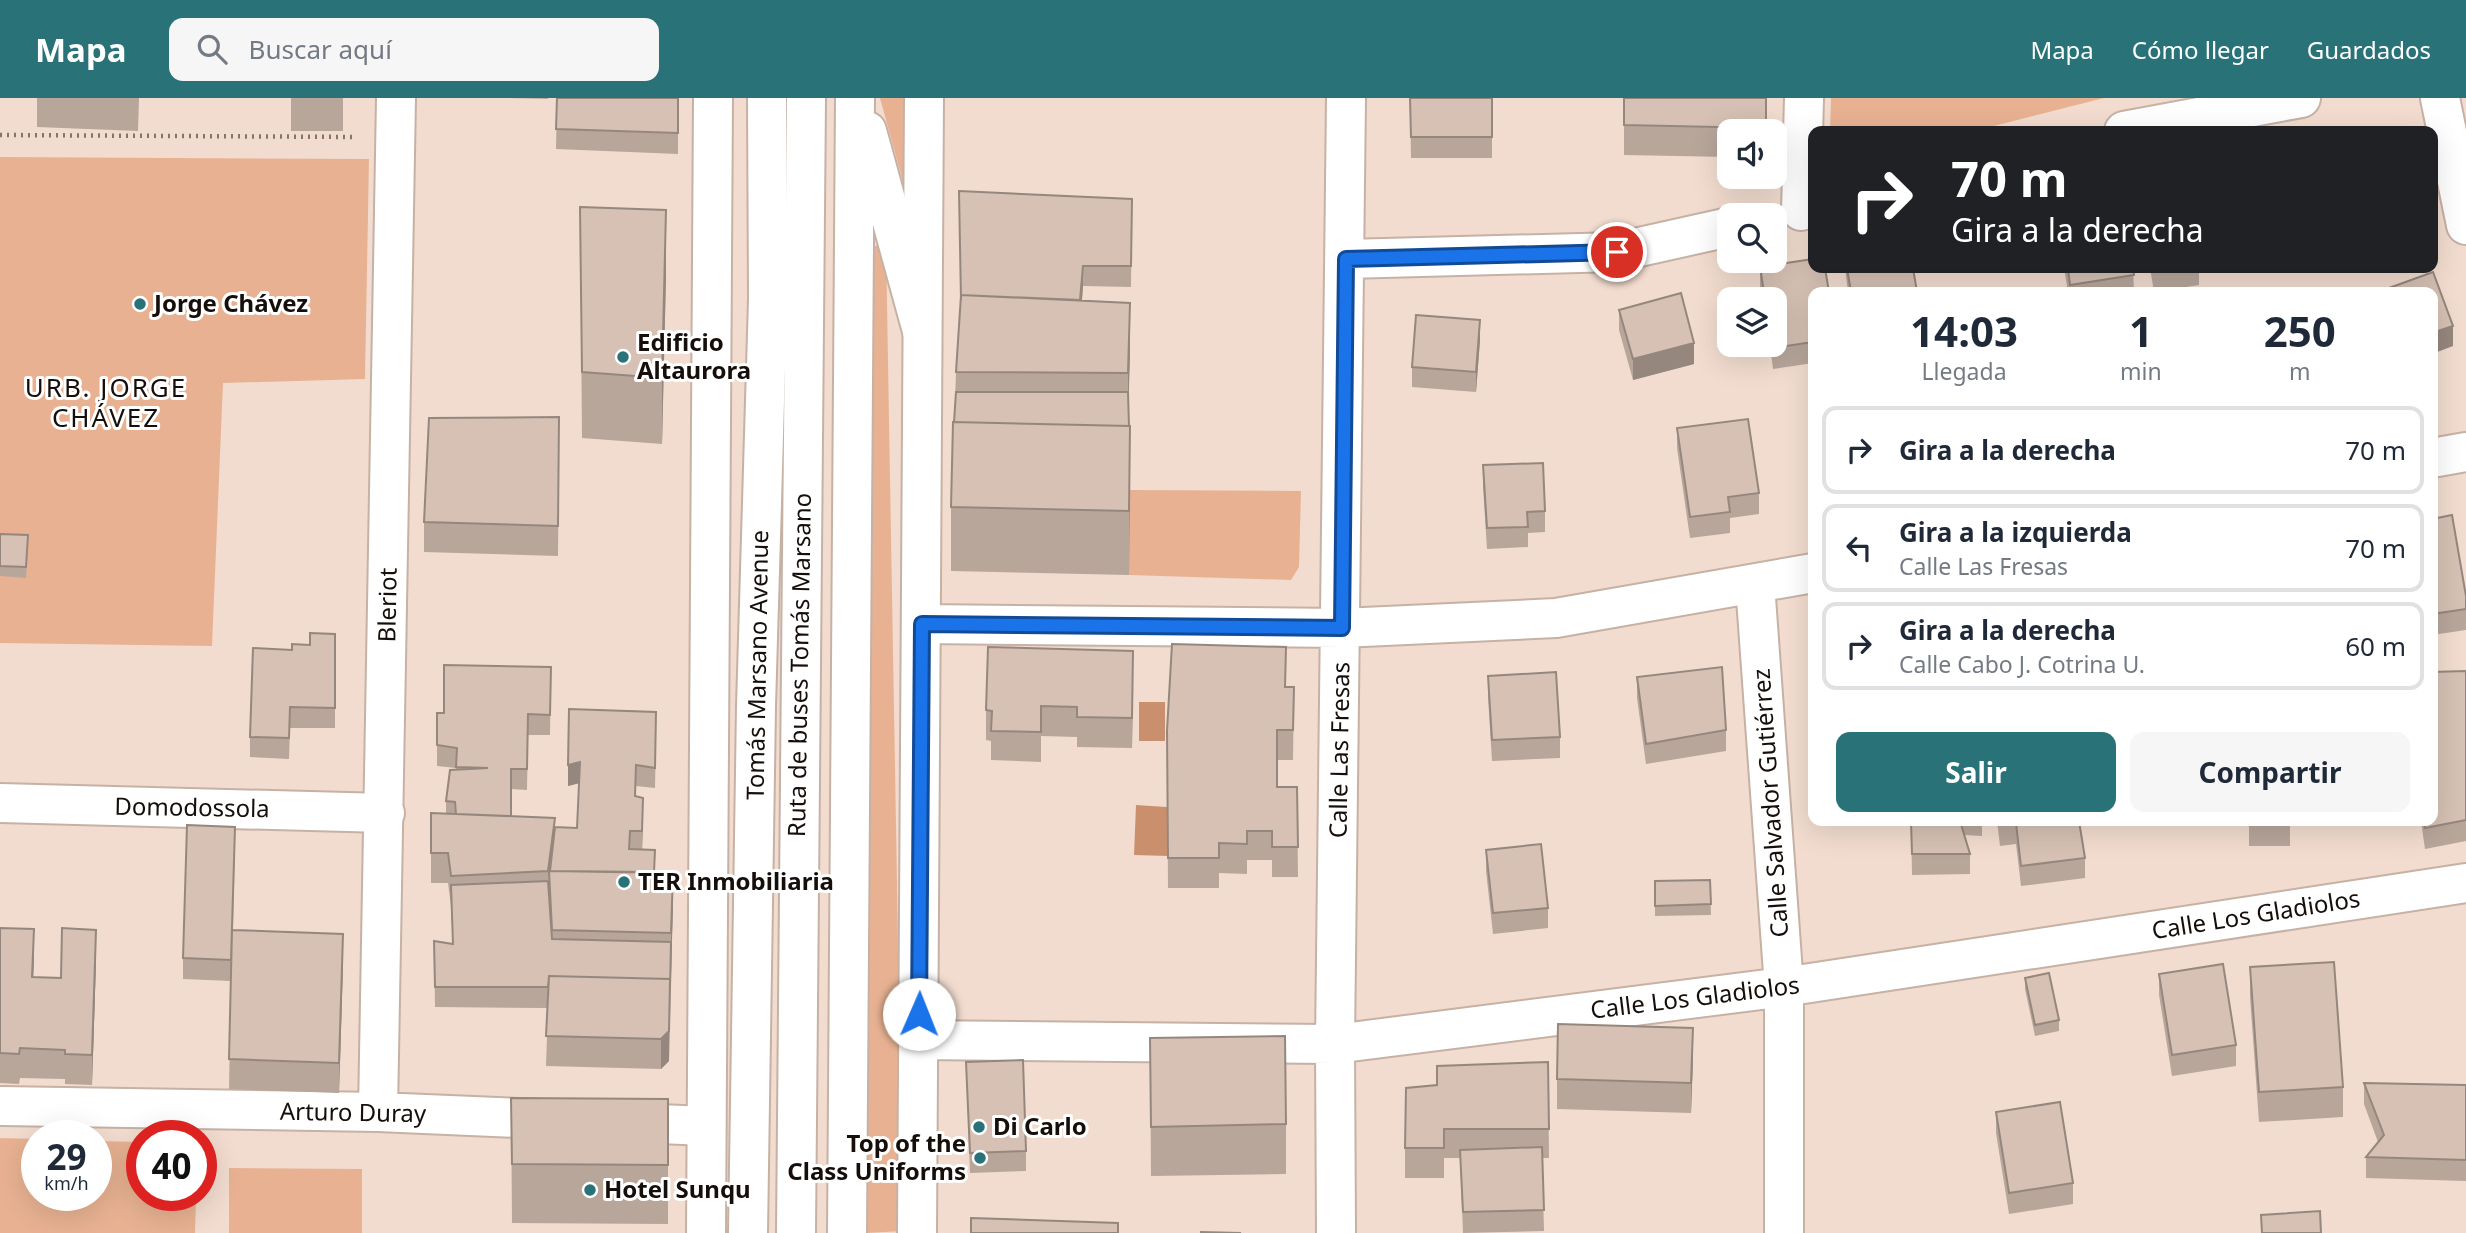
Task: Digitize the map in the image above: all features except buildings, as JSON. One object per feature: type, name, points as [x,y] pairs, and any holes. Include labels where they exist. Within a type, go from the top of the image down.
[{"type":"street","name":"Bleriot","points":[[378,1112],[396,98]]},
{"type":"street","name":"Tomás Marsano Avenue","points":[[706,1233],[713,98]]},
{"type":"street","name":"Tomás Marsano Avenue","points":[[748,1233],[756,706],[768,299],[767,98]]},
{"type":"street","name":"Ruta de buses Tomás Marsano","points":[[796,1233],[806,98]]},
{"type":"street","points":[[856,98],[922,331]]},
{"type":"street","points":[[847,1233],[856,98]]},
{"type":"street","points":[[917,1233],[924,98]]},
{"type":"street","name":"Calle Las Fresas","points":[[1336,1233],[1335,1044],[1342,628],[1346,98]]},
{"type":"street","points":[[1796,211],[1804,98]]},
{"type":"street","points":[[2151,126],[2301,98]]},
{"type":"street","points":[[2440,98],[2466,225]]},
{"type":"street","points":[[1346,259],[1617,252],[1717,230]]},
{"type":"street","points":[[2438,457],[2466,452]]},
{"type":"street","points":[[922,624],[1342,628],[1556,618],[1808,574]]},
{"type":"street","name":"Calle Salvador Gutiérrez","points":[[1755,584],[1784,987],[1784,1233]]},
{"type":"street","name":"Domodossola","points":[[0,803],[385,813]]},
{"type":"street","name":"Calle Los Gladiolos","points":[[918,1040],[1335,1044],[1784,987],[2466,883]]},
{"type":"street","name":"Arturo Duray","points":[[0,1106],[378,1112],[706,1126]]},
{"type":"path","points":[[0,135],[396,137]]},
{"type":"shaded area","points":[[880,98],[906,98],[905,189]]},
{"type":"shaded area","points":[[1831,98],[2104,98],[1994,126],[1830,126]]},
{"type":"shaded area","points":[[0,157],[369,159],[365,379],[223,383],[212,646],[0,643]]},
{"type":"shaded area","points":[[886,245],[903,1231],[866,1233],[874,246]]},
{"type":"shaded area","points":[[1130,490],[1301,491],[1299,567],[1291,580],[1129,575]]},
{"type":"shaded area","points":[[1139,702],[1165,702],[1165,741],[1139,741]]},
{"type":"shaded area","points":[[1136,805],[1167,807],[1168,856],[1134,855]]},
{"type":"shaded area","points":[[0,1138],[21,1139],[21,1211],[112,1211],[112,1141],[126,1142],[126,1211],[196,1211],[195,1233],[0,1233]]},
{"type":"shaded area","points":[[229,1168],[362,1169],[362,1233],[229,1233]]},
{"type":"place","name":"Jorge Chávez","points":[[140,304]]},
{"type":"place","name":"Edificio Altaurora","points":[[623,357]]},
{"type":"place","name":"TER Inmobiliaria","points":[[624,882]]},
{"type":"place","name":"Di Carlo","points":[[979,1127]]},
{"type":"place","name":"Top of the Class Uniforms","points":[[980,1158]]},
{"type":"place","name":"Hotel Sunqu","points":[[590,1190]]},
{"type":"district","name":"URB. JORGE CHÁVEZ","points":[[106,403]]},
{"type":"route","points":[[919,1014],[922,624],[1342,628],[1346,259],[1617,252]]}]
